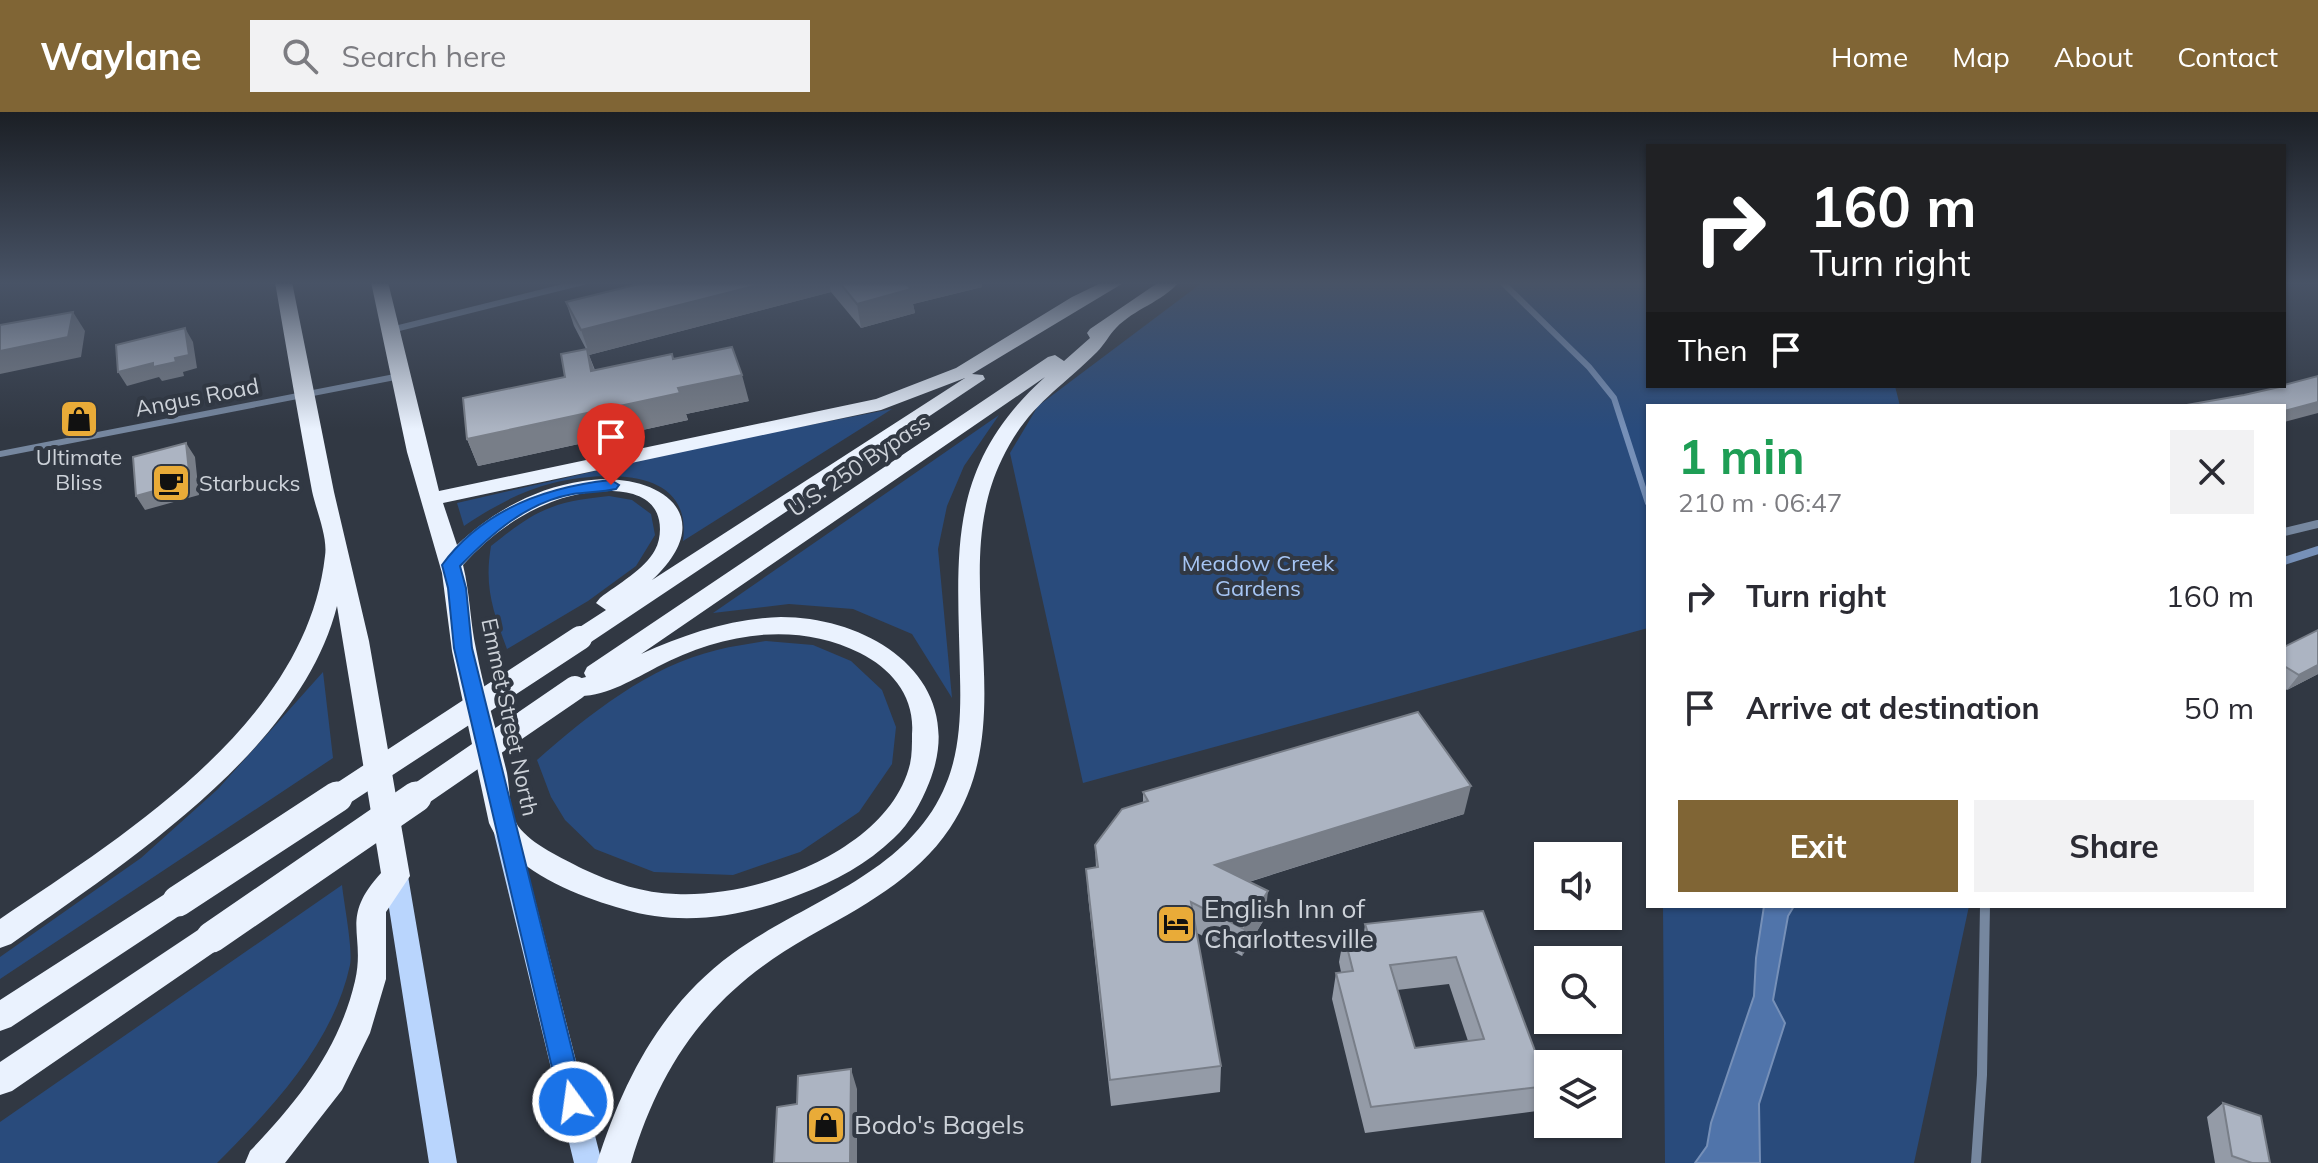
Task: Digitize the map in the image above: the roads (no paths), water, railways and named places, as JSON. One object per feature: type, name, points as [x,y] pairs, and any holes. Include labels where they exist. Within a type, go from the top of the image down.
[{"type":"highway","points":[[262,1163],[303,1120],[333,1077],[354,1038],[372,975],[372,907],[396,876],[357,641],[323,492],[293,331]]},
{"type":"highway","name":"Emmet Street North","points":[[391,331],[431,499],[457,588],[463,648],[505,829]]},
{"type":"highway","points":[[431,499],[881,404],[963,372],[1029,331]]},
{"type":"highway","name":"U.S. 250 Bypass","points":[[0,1017],[1050,331]]},
{"type":"highway","name":"U.S. 250 Bypass","points":[[0,1080],[1099,331]]},
{"type":"highway","points":[[614,1163],[624,1127],[651,1065],[672,1032],[704,994],[763,949],[879,883],[917,852],[959,793],[968,766],[972,689],[969,544],[979,491],[990,461],[1019,415],[1050,381],[1098,344],[1105,331]]},
{"type":"highway","points":[[451,565],[488,527],[535,500],[587,486],[611,485],[649,493],[660,501],[671,521],[665,553],[604,606],[580,638]]},
{"type":"highway","points":[[0,935],[170,811],[223,762],[258,724],[296,673],[314,639],[324,613],[338,547]]},
{"type":"highway","points":[[505,829],[543,861],[585,884],[646,903],[701,907],[776,891],[841,863],[866,847],[890,824],[910,798],[923,769],[928,739],[925,712],[915,687],[897,666],[878,652],[821,629],[774,625],[712,635],[617,677],[575,688]]},
{"type":"main road","name":"Emmet Street North","points":[[505,829],[588,1163]]},
{"type":"main road","points":[[396,876],[443,1163]]},
{"type":"street","name":"Angus Road","points":[[0,454],[401,376]]},
{"type":"street","points":[[2286,532],[2318,524]]},
{"type":"street","points":[[1976,1163],[1982,1075],[1985,908]]},
{"type":"waterway","points":[[1552,331],[1589,367],[1614,398],[1646,497]]},
{"type":"waterway","points":[[2286,560],[2318,550]]},
{"type":"place","name":"Ultimate Bliss","points":[[79,419]]},
{"type":"place","name":"Starbucks","points":[[171,483]]},
{"type":"place","name":"English Inn of Charlottesville","points":[[1176,924]]},
{"type":"place","name":"Bodo's Bagels","points":[[826,1125]]},
{"type":"park label","name":"Meadow Creek Gardens","points":[[1258,576]]}]
